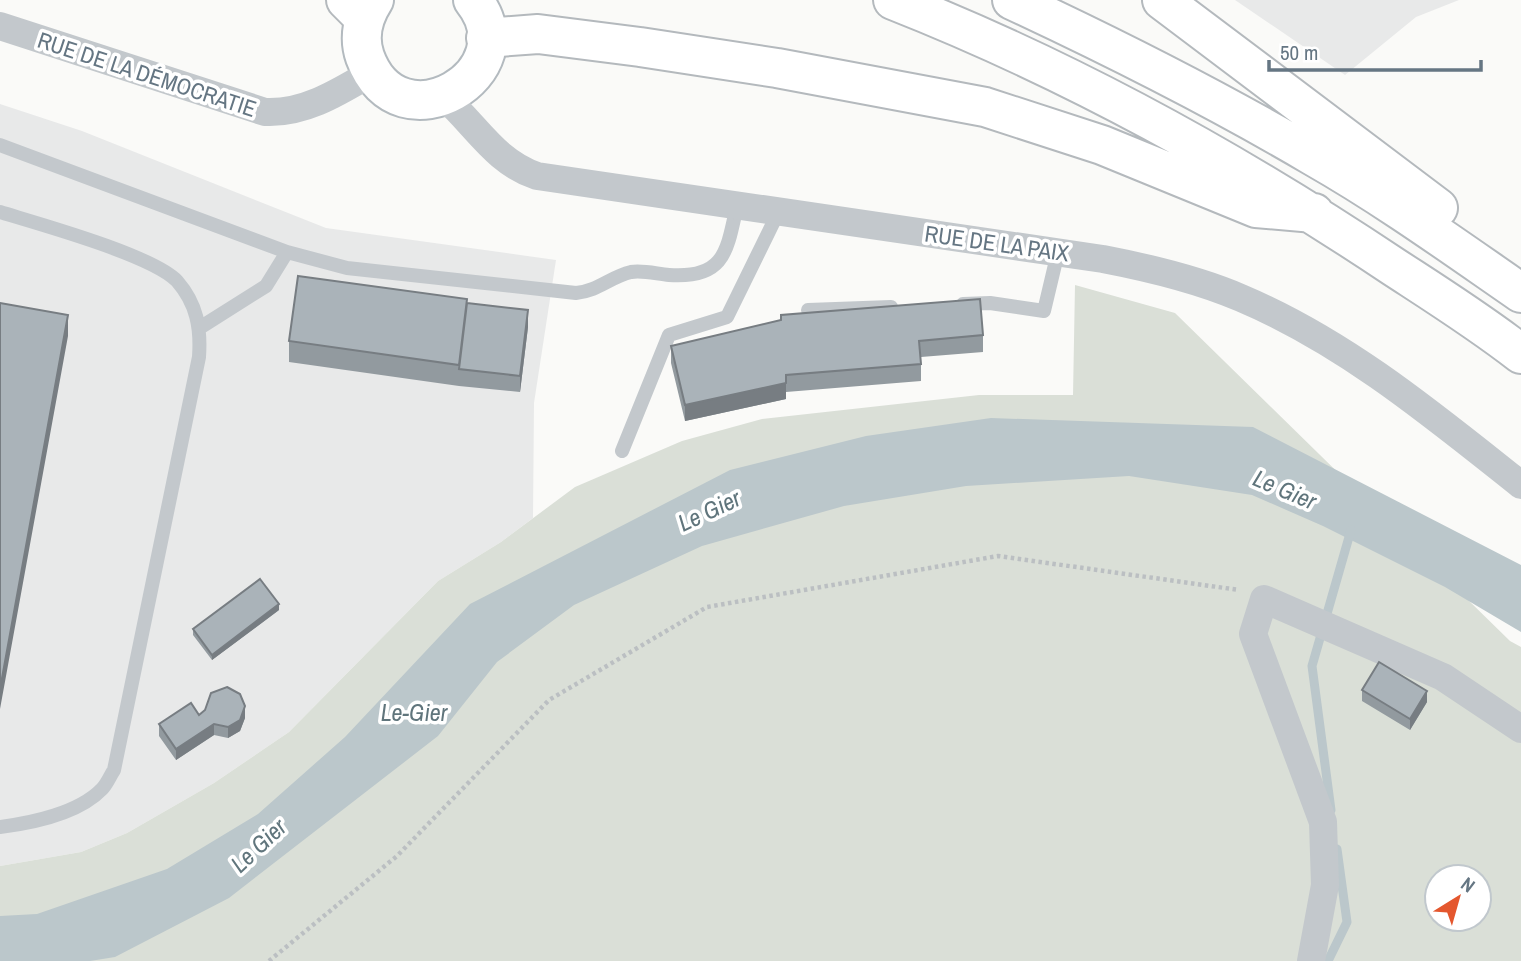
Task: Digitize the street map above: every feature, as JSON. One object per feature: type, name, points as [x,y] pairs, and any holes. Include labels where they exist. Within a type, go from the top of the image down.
[{"type":"main road","points":[[361,6],[361,46],[371,72],[385,87],[403,97],[423,101],[444,97],[461,88],[474,75],[483,57],[486,38],[484,21],[473,0]]},
{"type":"main road","points":[[892,0],[942,19],[1135,112],[1314,213],[1521,354]]},
{"type":"main road","points":[[1012,0],[1164,74],[1315,157],[1521,292]]},
{"type":"main road","points":[[1162,0],[1438,208],[1521,292]]},
{"type":"main road","points":[[486,38],[538,34],[640,47],[790,70],[985,107],[1102,145],[1255,208],[1314,213]]},
{"type":"street","name":"RUE DE LA DÉMOCRATIE","points":[[0,26],[265,112],[295,110],[338,92],[371,72]]},
{"type":"street","name":"RUE DE LA PAIX","points":[[444,97],[489,145],[517,169],[555,180],[1058,252],[1149,268],[1190,279],[1281,316],[1328,342],[1387,381],[1521,485]]},
{"type":"street","points":[[1311,961],[1325,885],[1323,821],[1254,634],[1264,599],[1443,677],[1521,729]]},
{"type":"lane","points":[[0,145],[287,252],[347,268],[576,293],[592,292],[633,272],[687,276],[708,271],[726,250],[737,205]]},
{"type":"lane","points":[[622,451],[669,335],[727,317],[779,211]]},
{"type":"lane","points":[[0,212],[84,239],[154,266],[175,280],[190,299],[201,327],[199,357],[114,770],[102,789],[78,805],[24,824],[0,828]]},
{"type":"lane","points":[[201,327],[266,286],[287,252]]},
{"type":"lane","points":[[948,305],[990,303],[1044,311],[1058,252]]},
{"type":"lane","points":[[808,310],[906,306]]},
{"type":"path","points":[[269,961],[397,856],[549,700],[707,607],[998,556],[1233,588],[1264,599]]},
{"type":"shaded area","points":[[1235,0],[1459,0],[1416,17],[1345,75]]},
{"type":"shaded area","points":[[0,104],[82,131],[326,228],[556,260],[534,403],[533,518],[501,542],[438,581],[289,732],[214,783],[127,833],[81,852],[0,866]]},
{"type":"shaded area","points":[[1075,285],[1175,313],[1510,641],[1521,647],[1521,961],[0,961],[0,866],[81,852],[127,833],[214,783],[289,732],[438,581],[501,542],[575,487],[682,441],[762,419],[979,395],[1073,395]]},
{"type":"water","name":"Le-Gier","points":[[991,418],[1253,427],[1521,565],[1521,632],[1445,587],[1323,526],[1252,495],[1129,476],[966,486],[844,506],[702,546],[574,605],[497,662],[438,736],[229,898],[115,957],[90,961],[0,961],[0,916],[37,914],[167,869],[258,814],[345,737],[470,604],[730,470],[866,436]]},
{"type":"building","points":[[298,276],[467,299],[459,365],[289,341]]},
{"type":"building","points":[[980,299],[983,335],[919,341],[921,364],[786,375],[786,383],[685,405],[671,346],[781,320],[781,315]]},
{"type":"building","points":[[0,303],[68,315],[0,689]]},
{"type":"building","points":[[467,303],[528,310],[520,376],[459,369]]},
{"type":"building","points":[[260,579],[279,604],[212,655],[193,629]]},
{"type":"building","points":[[1379,662],[1427,691],[1410,719],[1362,690]]},
{"type":"building","points":[[227,687],[240,694],[245,706],[240,720],[228,727],[214,724],[176,749],[159,724],[191,703],[199,715],[205,710],[211,693]]},
{"type":"waterway","points":[[1331,810],[1312,666],[1351,530]]},
{"type":"waterway","points":[[1328,961],[1347,922],[1337,849]]},
{"type":"water label","name":"Le Gier","points":[[1285,489]]},
{"type":"water label","name":"Le Gier","points":[[709,510]]},
{"type":"water label","name":"Le Gier","points":[[258,845]]}]
